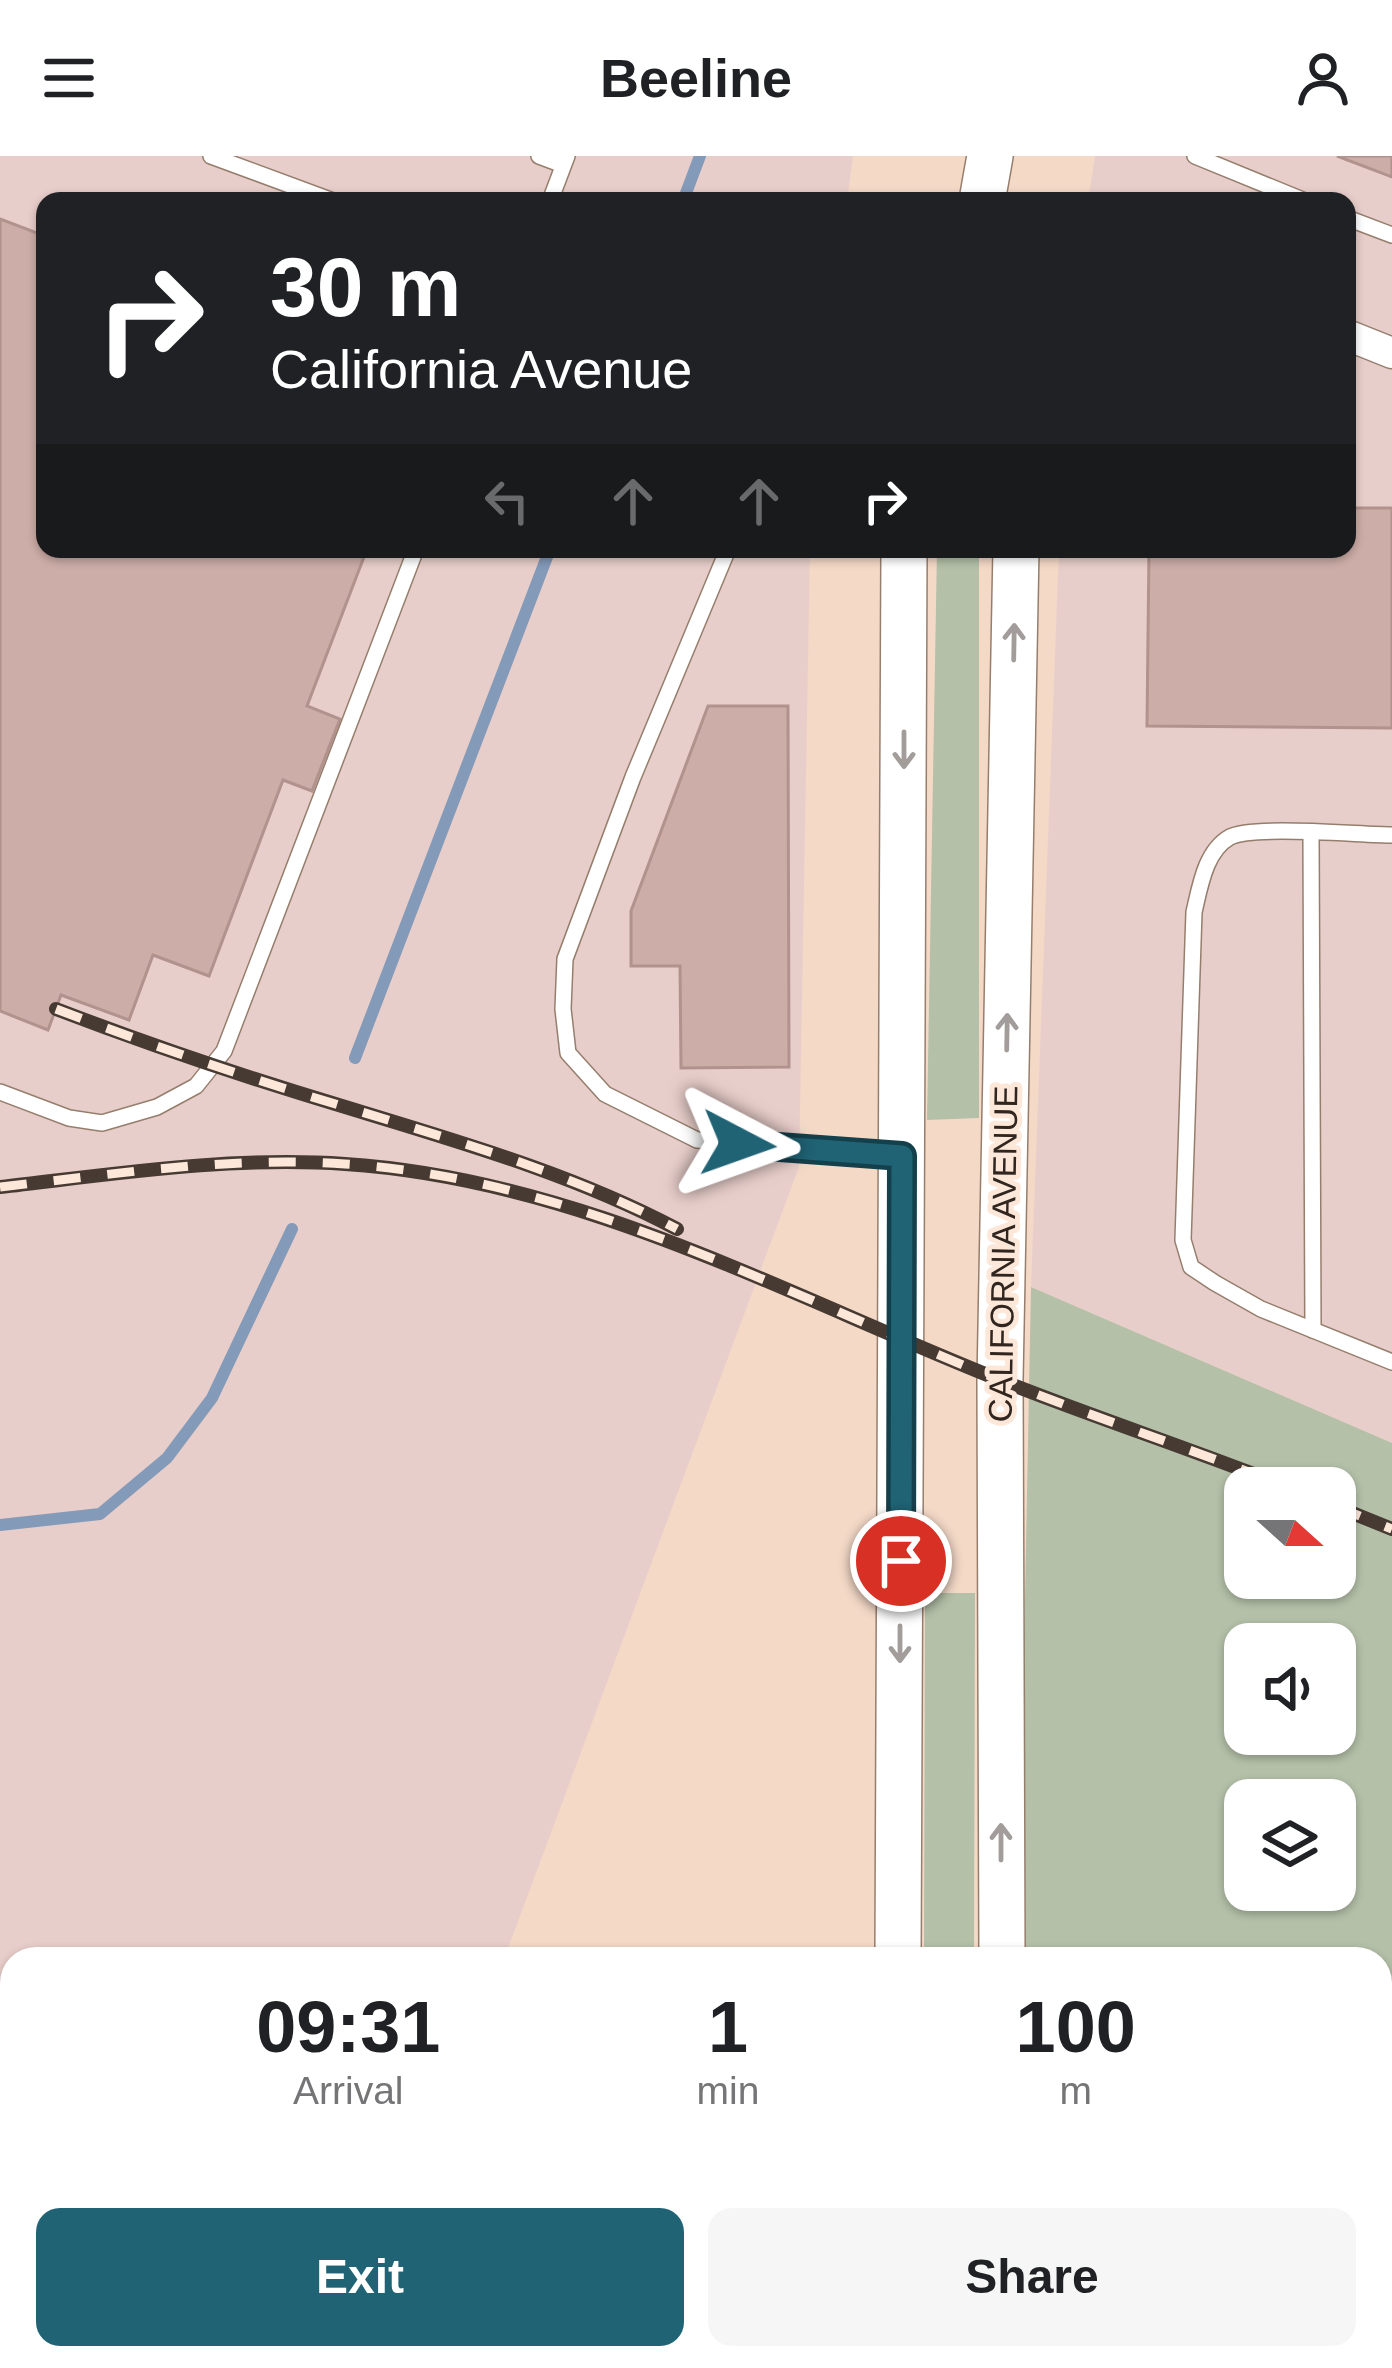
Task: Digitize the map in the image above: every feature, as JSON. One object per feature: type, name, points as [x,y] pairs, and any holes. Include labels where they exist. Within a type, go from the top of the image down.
[{"type":"main road","points":[[984,192],[990,156]]},
{"type":"main road","points":[[898,1947],[904,558]]},
{"type":"main road","name":"CALIFORNIA AVENUE","points":[[1002,1947],[1000,1380],[1016,558]]},
{"type":"street","points":[[1356,339],[1392,353]]},
{"type":"lane","points":[[211,156],[309,192]]},
{"type":"lane","points":[[539,156],[565,161],[553,192]]},
{"type":"lane","points":[[1196,156],[1283,192]]},
{"type":"lane","points":[[1356,221],[1392,235]]},
{"type":"lane","points":[[0,1092],[70,1118],[102,1123],[157,1107],[196,1087],[224,1051],[413,558]]},
{"type":"lane","points":[[724,558],[633,777],[565,959],[562,1010],[568,1053],[605,1094],[697,1141],[902,1156]]},
{"type":"lane","points":[[1392,835],[1264,830],[1229,838],[1204,868],[1194,912],[1183,1240],[1191,1267],[1261,1309],[1392,1362]]},
{"type":"lane","points":[[1311,835],[1313,1330]]},
{"type":"shaded area","points":[[0,156],[853,156],[848,192],[36,192],[36,558],[810,558],[799,1167],[508,1947],[0,1947]]},
{"type":"shaded area","points":[[1095,156],[1392,156],[1392,1443],[1031,1287],[1059,558],[1356,558],[1356,192],[1089,192]]},
{"type":"green space","points":[[937,558],[979,558],[979,1118],[927,1120]]},
{"type":"green space","points":[[1031,1287],[1392,1443],[1392,1947],[1018,1947]]},
{"type":"green space","points":[[925,1593],[975,1593],[974,1947],[924,1947]]},
{"type":"building","points":[[1337,156],[1392,156],[1392,177]]},
{"type":"building","points":[[0,219],[36,233],[36,558],[364,558],[307,706],[340,719],[312,791],[283,780],[209,976],[153,955],[129,1020],[61,995],[48,1030],[0,1011]]},
{"type":"building","points":[[1356,508],[1392,508],[1392,728],[1147,726],[1149,558],[1356,558]]},
{"type":"building","points":[[708,706],[788,706],[789,1067],[681,1068],[680,966],[631,966],[631,911]]},
{"type":"waterway","points":[[686,192],[700,156]]},
{"type":"waterway","points":[[355,1058],[547,558]]},
{"type":"waterway","points":[[0,1525],[100,1514],[167,1458],[212,1398],[292,1229]]},
{"type":"railway","points":[[56,1009],[234,1072],[512,1160],[596,1191],[677,1229]]},
{"type":"railway","points":[[0,1187],[172,1168],[302,1162],[432,1174],[516,1192],[680,1246],[1000,1380],[1234,1467]]},
{"type":"railway","points":[[1356,1514],[1392,1529]]},
{"type":"route","points":[[738,1144],[902,1156],[901,1561]]}]
